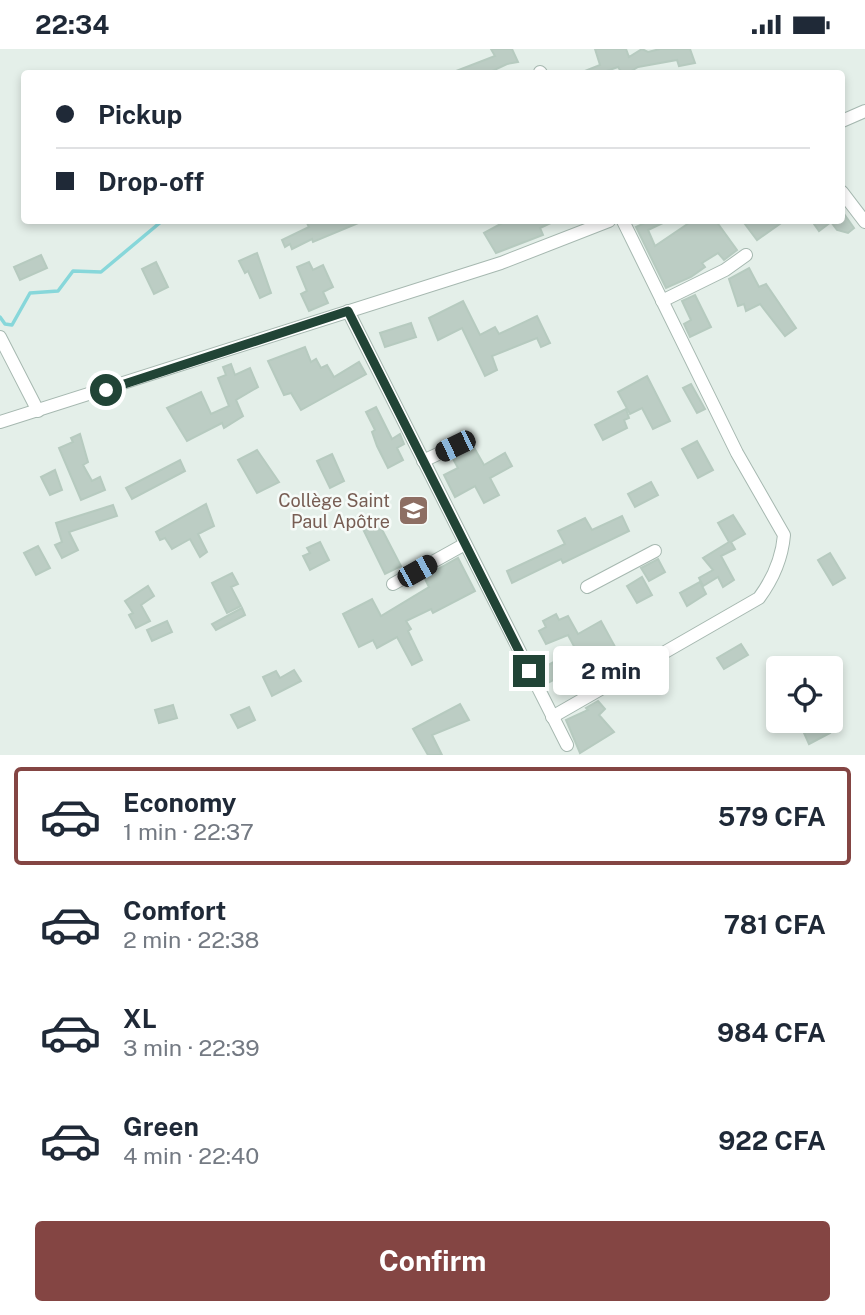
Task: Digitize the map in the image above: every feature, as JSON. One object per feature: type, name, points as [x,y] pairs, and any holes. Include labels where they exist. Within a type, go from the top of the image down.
[{"type":"street","points":[[845,120],[865,111]]},
{"type":"street","points":[[845,196],[865,222]]},
{"type":"street","points":[[0,422],[501,263],[601,224]]},
{"type":"street","points":[[552,717],[759,598],[770,583],[783,549],[784,535],[737,453],[624,224]]},
{"type":"street","points":[[662,300],[725,270],[746,255]]},
{"type":"street","points":[[348,311],[567,745]]},
{"type":"street","points":[[0,337],[38,411]]},
{"type":"street","points":[[423,461],[455,446]]},
{"type":"street","points":[[393,584],[465,544]]},
{"type":"street","points":[[587,587],[655,551]]},
{"type":"building","points":[[491,49],[512,49],[518,62],[494,70],[459,70],[495,56]]},
{"type":"building","points":[[595,49],[626,49],[629,57],[642,49],[648,52],[660,49],[690,49],[695,63],[679,66],[677,60],[633,70],[620,70],[618,67],[610,70],[588,70],[600,65]]},
{"type":"building","points":[[845,215],[854,228],[848,233],[837,230],[832,224],[845,224]]},
{"type":"building","points":[[308,224],[356,224],[292,249],[290,244],[285,247],[282,240],[309,227]]},
{"type":"building","points":[[500,224],[549,224],[540,228],[543,235],[496,253],[484,233]]},
{"type":"building","points":[[642,224],[661,224],[648,230],[655,246],[688,224],[718,224],[737,250],[724,260],[718,253],[702,263],[705,267],[691,277],[666,288],[636,227]]},
{"type":"building","points":[[745,224],[780,224],[757,240]]},
{"type":"building","points":[[814,224],[828,224],[819,231]]},
{"type":"building","points":[[257,253],[271,293],[260,298],[248,271],[245,273],[239,261]]},
{"type":"building","points":[[41,255],[47,268],[20,280],[14,267]]},
{"type":"building","points":[[156,262],[168,287],[154,294],[142,269]]},
{"type":"building","points":[[309,262],[313,270],[323,265],[333,287],[323,292],[328,303],[309,311],[301,294],[307,291],[297,267]]},
{"type":"building","points":[[749,268],[759,287],[766,284],[796,328],[785,336],[760,304],[746,311],[744,304],[738,306],[729,279]]},
{"type":"building","points":[[695,295],[711,327],[690,337],[684,324],[691,320],[682,301]]},
{"type":"building","points":[[463,301],[480,335],[495,327],[499,334],[537,316],[550,343],[541,347],[537,338],[492,356],[497,370],[485,376],[462,328],[438,340],[429,318]]},
{"type":"building","points":[[411,323],[416,337],[385,347],[380,333]]},
{"type":"building","points":[[305,347],[311,362],[316,359],[321,368],[327,365],[334,377],[359,362],[366,374],[301,410],[291,393],[284,395],[268,361]]},
{"type":"building","points":[[231,364],[235,375],[250,368],[258,387],[236,400],[243,416],[224,428],[222,423],[187,441],[167,408],[201,392],[211,414],[229,406],[218,378],[226,375],[223,367]]},
{"type":"building","points":[[647,376],[670,421],[653,429],[642,408],[630,414],[618,392]]},
{"type":"building","points":[[691,384],[705,409],[697,413],[683,388]]},
{"type":"building","points":[[376,407],[392,439],[400,434],[404,444],[397,448],[403,460],[388,468],[377,446],[372,432],[375,430],[366,412]]},
{"type":"building","points":[[626,409],[629,418],[624,420],[627,428],[603,440],[595,425]]},
{"type":"building","points":[[80,434],[88,462],[83,465],[92,481],[100,477],[105,490],[81,500],[59,448],[73,442],[71,438]]},
{"type":"building","points":[[697,441],[713,470],[698,478],[682,449]]},
{"type":"building","points":[[472,444],[484,465],[505,453],[512,466],[490,478],[499,495],[484,503],[475,486],[455,497],[444,475],[458,468],[452,457]]},
{"type":"building","points":[[257,450],[279,482],[257,493],[238,460]]},
{"type":"building","points":[[332,454],[344,481],[330,488],[317,461]]},
{"type":"building","points":[[180,460],[185,471],[132,499],[126,488]]},
{"type":"building","points":[[55,470],[62,490],[50,495],[41,477]]},
{"type":"building","points":[[651,482],[658,495],[635,507],[628,494]]},
{"type":"building","points":[[206,504],[214,526],[198,534],[207,552],[200,557],[190,539],[172,549],[165,538],[160,540],[156,532]]},
{"type":"building","points":[[113,505],[117,516],[69,532],[78,550],[62,558],[55,545],[62,542],[56,523]]},
{"type":"building","points":[[733,515],[745,534],[731,542],[735,549],[721,556],[734,580],[723,587],[718,577],[703,586],[699,578],[713,570],[703,558],[729,542],[718,523]]},
{"type":"building","points":[[622,516],[629,531],[563,563],[561,559],[512,583],[507,571],[565,544],[558,531],[585,518],[592,530]]},
{"type":"building","points":[[376,518],[401,566],[385,574],[361,525]]},
{"type":"building","points":[[320,542],[329,560],[310,570],[303,556],[310,553],[307,548]]},
{"type":"building","points":[[38,546],[50,568],[36,575],[24,553]]},
{"type":"building","points":[[830,553],[845,578],[833,585],[818,560]]},
{"type":"building","points":[[458,558],[475,591],[433,613],[431,609],[406,621],[422,660],[412,665],[397,637],[377,648],[373,640],[359,647],[343,614],[372,599],[381,616],[429,587],[424,577]]},
{"type":"building","points":[[658,559],[665,572],[649,581],[641,568]]},
{"type":"building","points":[[232,573],[238,584],[231,587],[241,606],[227,613],[212,583]]},
{"type":"building","points":[[642,577],[652,595],[637,603],[627,586]]},
{"type":"building","points":[[700,582],[706,594],[687,606],[680,593]]},
{"type":"building","points":[[148,586],[154,596],[141,605],[150,621],[136,628],[129,615],[133,613],[125,601]]},
{"type":"building","points":[[242,608],[245,615],[216,630],[212,624]]},
{"type":"building","points":[[556,614],[559,620],[568,616],[578,634],[601,621],[625,665],[616,670],[608,655],[591,665],[599,680],[588,686],[578,667],[546,684],[539,670],[576,650],[568,635],[546,644],[539,631],[546,627],[543,621]]},
{"type":"building","points":[[167,621],[172,632],[152,641],[147,630]]},
{"type":"building","points":[[741,644],[748,655],[724,669],[717,658]]},
{"type":"building","points":[[294,670],[301,681],[272,696],[263,677],[276,671],[280,678]]},
{"type":"building","points":[[598,701],[605,709],[599,715],[614,732],[580,753],[566,720],[588,710],[586,708]]},
{"type":"building","points":[[460,704],[469,720],[432,735],[442,755],[428,755],[413,729]]},
{"type":"building","points":[[173,705],[177,718],[159,723],[155,710]]},
{"type":"building","points":[[249,707],[255,720],[238,728],[231,715]]},
{"type":"building","points":[[804,733],[830,733],[809,744]]},
{"type":"waterway","points":[[0,317],[5,324],[12,325],[30,293],[58,291],[73,271],[101,272],[158,224]]},
{"type":"place","name":"Collège Saint Paul Apôtre","points":[[413,510]]},
{"type":"route","points":[[106,390],[348,311],[529,671]]}]
